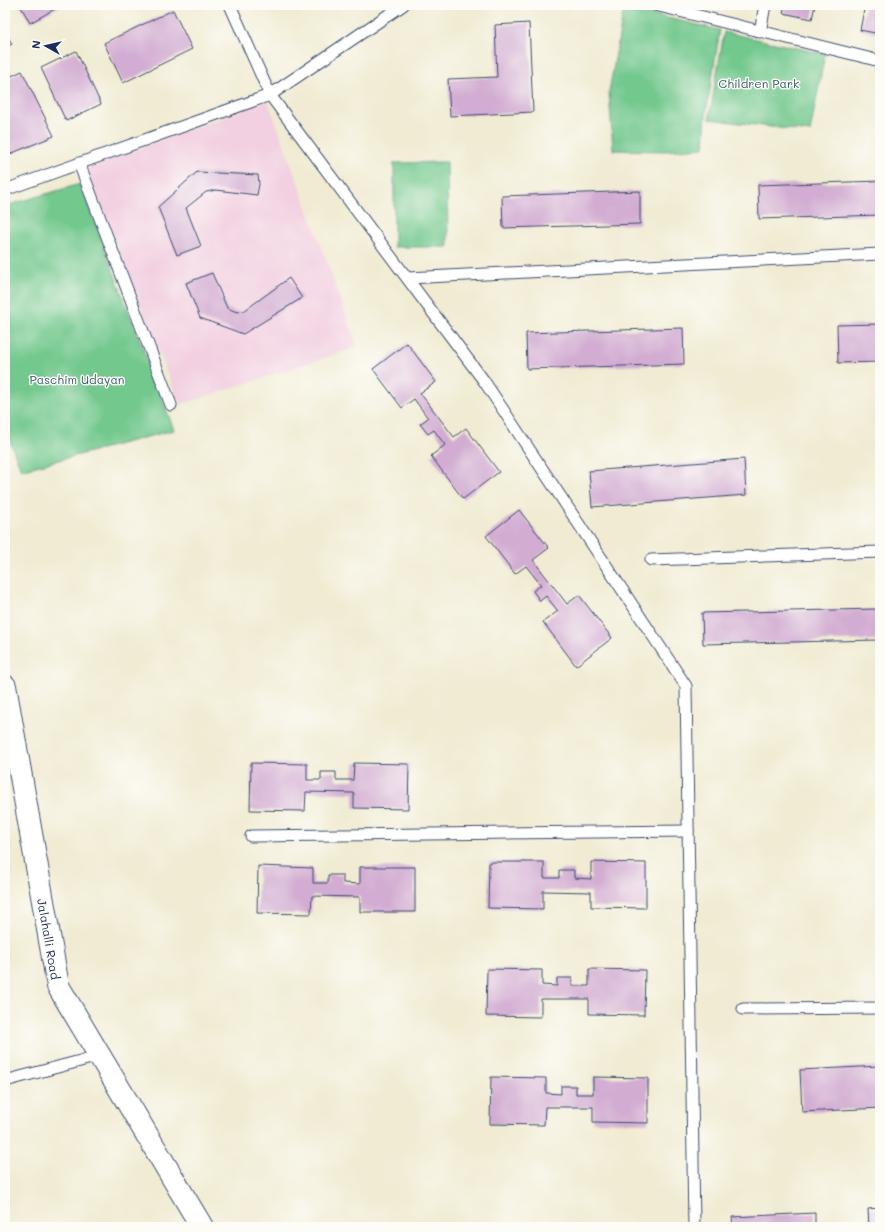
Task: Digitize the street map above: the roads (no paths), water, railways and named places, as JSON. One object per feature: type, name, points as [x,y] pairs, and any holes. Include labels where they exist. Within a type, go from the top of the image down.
[{"type":"main road","name":"Jalahalli Road","points":[[5,686],[58,986],[202,1227]]},
{"type":"lane","points":[[230,5],[270,95],[484,381],[686,686],[694,1227]]},
{"type":"lane","points":[[5,190],[270,95],[403,5]]},
{"type":"lane","points":[[655,5],[880,61]]},
{"type":"lane","points":[[760,32],[765,5]]},
{"type":"lane","points":[[79,163],[171,405]]},
{"type":"lane","points":[[408,278],[880,254]]},
{"type":"lane","points":[[651,560],[880,552]]},
{"type":"lane","points":[[251,836],[688,831]]},
{"type":"lane","points":[[743,1009],[880,1008]]},
{"type":"lane","points":[[5,1081],[99,1056]]},
{"type":"park label","name":"Children Park","points":[[759,83]]},
{"type":"park label","name":"Paschim Udayan","points":[[77,379]]}]
